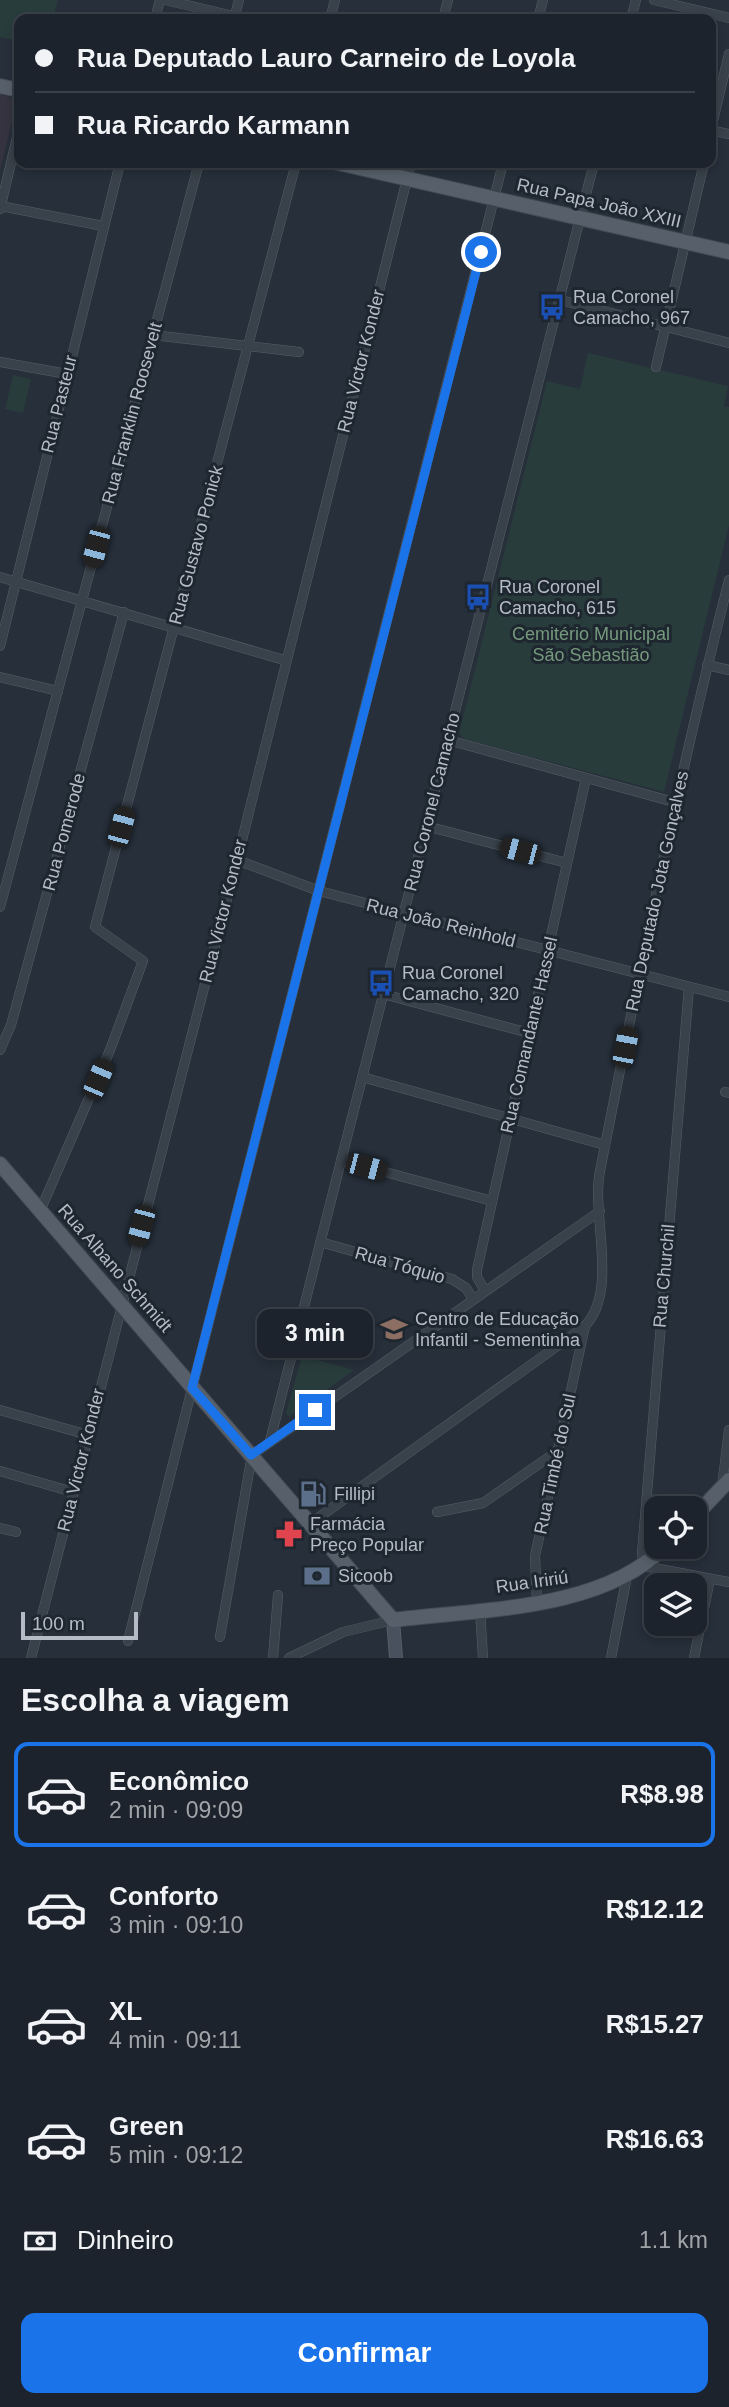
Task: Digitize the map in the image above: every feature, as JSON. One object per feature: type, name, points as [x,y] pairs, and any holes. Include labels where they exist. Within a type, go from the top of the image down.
[{"type":"main road","name":"Rua Papa João XXIII","points":[[360,168],[729,252]]},
{"type":"main road","name":"Rua Albano Schmidt","points":[[0,1164],[393,1620]]},
{"type":"main road","points":[[707,1503],[725,1484]]},
{"type":"main road","name":"Rua Iririú","points":[[393,1620],[579,1595],[627,1576],[651,1559]]},
{"type":"main road","points":[[393,1620],[396,1658]]},
{"type":"street","points":[[162,0],[218,14]]},
{"type":"street","points":[[654,0],[712,14]]},
{"type":"street","points":[[716,110],[729,54]]},
{"type":"street","points":[[14,150],[0,207],[103,226]]},
{"type":"street","name":"Rua Pasteur","points":[[0,646],[119,168]]},
{"type":"street","name":"Rua Franklin Roosevelt","points":[[0,907],[198,168]]},
{"type":"street","name":"Rua Gustavo Ponick","points":[[40,1211],[106,1060],[143,961],[95,927],[295,168]]},
{"type":"street","name":"Rua Victor Konder","points":[[31,1658],[237,860],[284,660],[410,168]]},
{"type":"street","points":[[128,1641],[502,168]]},
{"type":"street","name":"Rua Coronel Camacho","points":[[270,1441],[593,168]]},
{"type":"street","points":[[656,367],[703,168]]},
{"type":"street","points":[[560,300],[729,343]]},
{"type":"street","points":[[153,335],[299,352]]},
{"type":"street","points":[[0,362],[66,374]]},
{"type":"street","points":[[0,577],[284,660]]},
{"type":"street","name":"Rua Deputado Jota Gonçalves","points":[[585,1326],[593,1318],[598,1303],[599,1176],[674,802],[729,580]]},
{"type":"street","name":"Rua Pomerode","points":[[0,1050],[11,1025],[124,612]]},
{"type":"street","points":[[707,666],[729,670]]},
{"type":"street","points":[[0,677],[58,691]]},
{"type":"street","points":[[448,740],[674,802]]},
{"type":"street","name":"Rua Comandante Hassel","points":[[485,1291],[477,1277],[477,1270],[586,778]]},
{"type":"street","points":[[426,826],[567,863]]},
{"type":"street","name":"Rua João Reinhold","points":[[237,860],[318,891],[729,997]]},
{"type":"street","name":"Rua Churchil","points":[[643,1566],[641,1545],[689,987]]},
{"type":"street","points":[[383,994],[529,1033]]},
{"type":"street","points":[[362,1077],[605,1145]]},
{"type":"street","points":[[341,1160],[492,1201]]},
{"type":"street","points":[[220,1637],[251,1455],[600,1211]]},
{"type":"street","name":"Rua Tóquio","points":[[320,1242],[452,1279],[466,1288],[474,1299]]},
{"type":"street","points":[[311,1523],[585,1326]]},
{"type":"street","name":"Rua Timbé do Sul","points":[[537,1602],[535,1556],[585,1326]]},
{"type":"street","points":[[0,1410],[88,1435]]},
{"type":"street","points":[[725,1484],[729,1430]]},
{"type":"street","points":[[437,1512],[483,1503],[558,1450]]},
{"type":"street","points":[[0,1471],[73,1492]]},
{"type":"street","points":[[0,1528],[16,1532]]},
{"type":"street","points":[[643,1566],[729,1583]]},
{"type":"street","points":[[611,1658],[627,1576]]},
{"type":"street","points":[[694,1658],[710,1579]]},
{"type":"street","points":[[274,1658],[278,1595]]},
{"type":"street","points":[[480,1609],[483,1658]]},
{"type":"street","points":[[289,1658],[343,1632],[393,1620]]},
{"type":"shaded area","points":[[0,94],[14,99],[14,113],[0,171]]},
{"type":"green space","points":[[0,0],[58,0],[54,14],[14,14],[14,40],[0,37]]},
{"type":"green space","name":"Cemitério Municipal São Sebastião","points":[[588,353],[728,386],[724,406],[729,407],[729,525],[664,792],[464,739],[459,733],[547,381],[580,389]]},
{"type":"green space","points":[[13,375],[31,379],[23,413],[5,409]]},
{"type":"green space","points":[[302,1356],[354,1370],[289,1417],[286,1413]]},
{"type":"place","name":"Rua Coronel Camacho, 967","points":[[552,307]]},
{"type":"place","name":"Rua Coronel Camacho, 615","points":[[478,597]]},
{"type":"place","name":"Rua Coronel Camacho, 320","points":[[381,983]]},
{"type":"place","name":"Centro de Educação Infantil - Sementinha","points":[[394,1329]]},
{"type":"place","name":"Fillipi","points":[[313,1494]]},
{"type":"place","name":"Farmácia Preço Popular","points":[[289,1534]]},
{"type":"place","name":"Sicoob","points":[[317,1576]]},
{"type":"route","points":[[315,1410],[251,1455],[192,1388],[481,252]]}]
